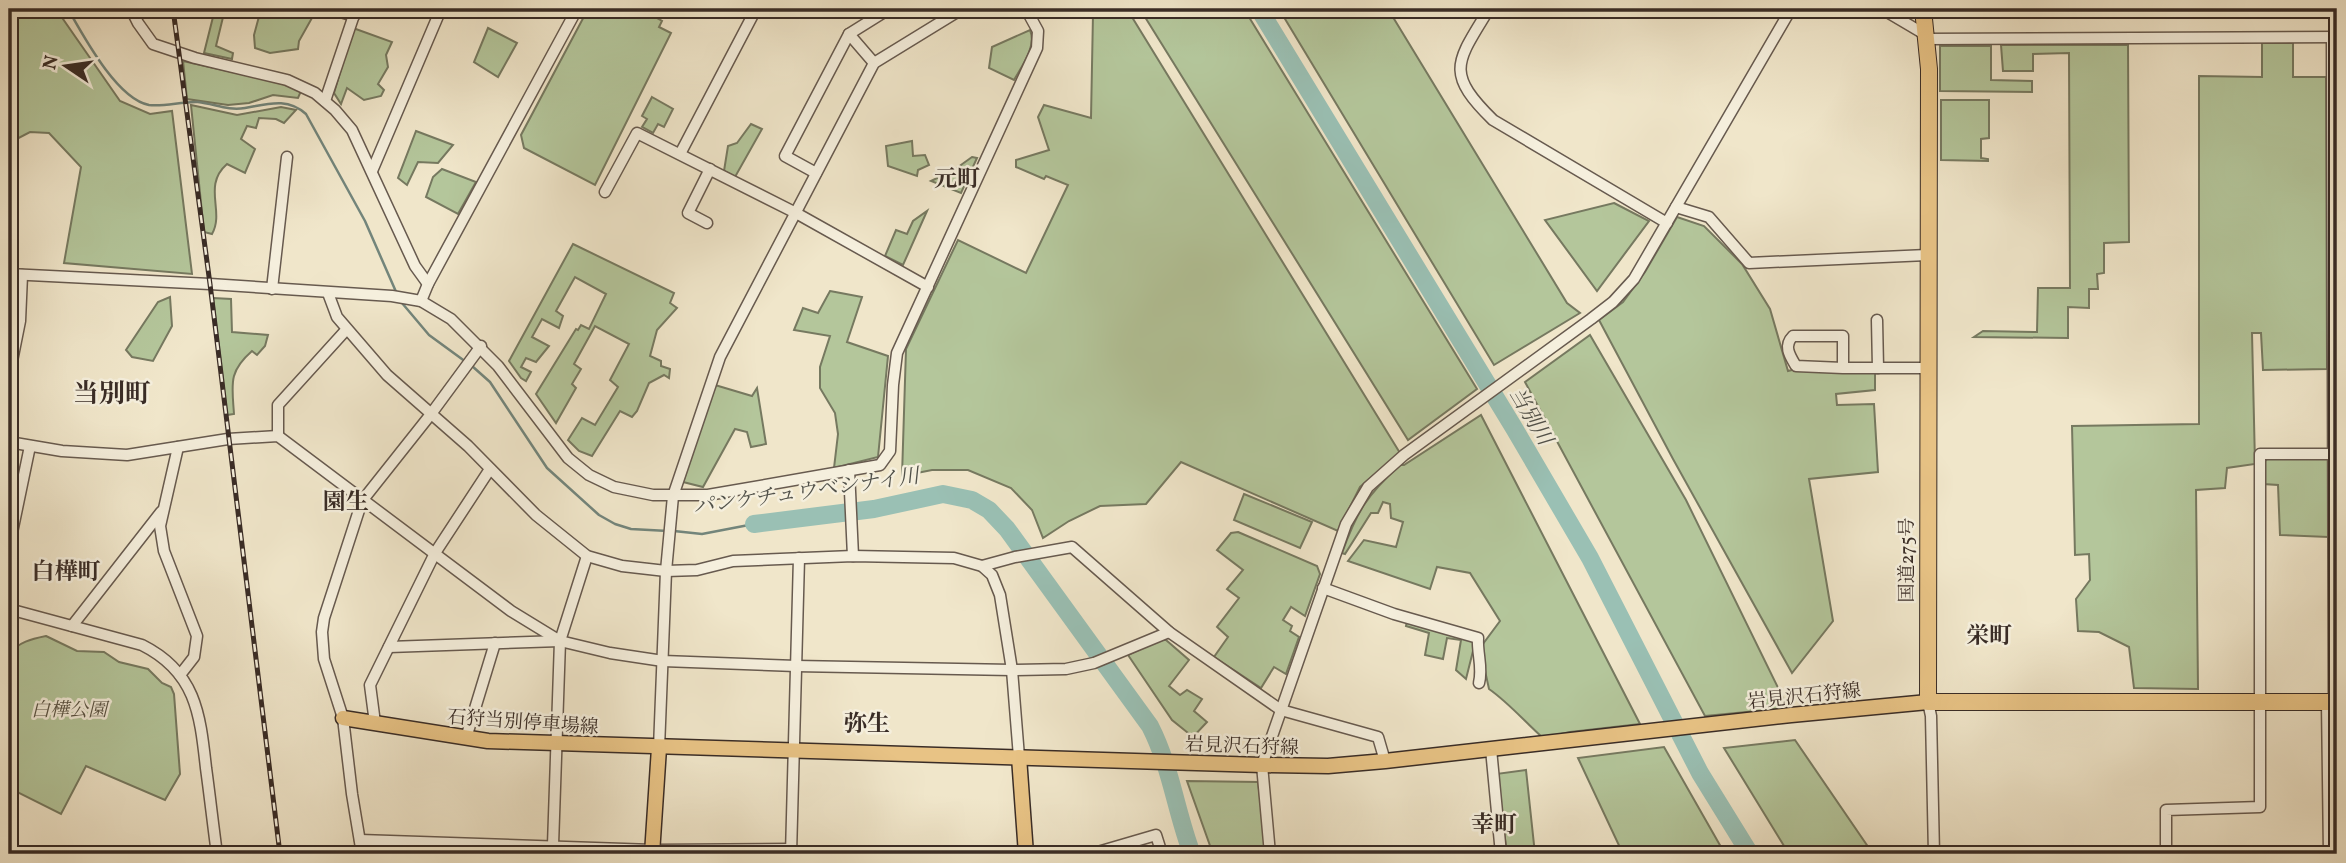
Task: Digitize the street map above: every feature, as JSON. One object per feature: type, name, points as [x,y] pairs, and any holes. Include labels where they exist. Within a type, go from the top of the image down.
[{"type":"highway","name":"国道275号","points":[[1923,9],[1929,69],[1928,702]]},
{"type":"highway","points":[[1928,702],[2333,702]]},
{"type":"main road","name":"岩見沢石狩線","points":[[659,748],[1328,765],[1928,702]]},
{"type":"main road","name":"石狩当別停車場線","points":[[343,718],[466,738],[659,748]]},
{"type":"main road","points":[[652,852],[659,748]]},
{"type":"main road","points":[[1019,757],[1026,854]]},
{"type":"street","points":[[131,9],[153,44],[195,58],[287,80],[315,93],[325,101],[352,130],[415,266],[428,284]]},
{"type":"street","points":[[325,101],[355,13],[331,9]]},
{"type":"street","points":[[372,172],[440,9]]},
{"type":"street","points":[[416,300],[428,284],[575,12],[561,9]]},
{"type":"street","points":[[680,155],[756,9]]},
{"type":"street","points":[[816,173],[785,156],[849,34],[889,9]]},
{"type":"street","points":[[659,748],[666,570],[673,496],[720,357],[874,63],[962,9]]},
{"type":"street","points":[[9,274],[376,295],[416,300],[451,319],[481,346],[515,386],[558,447],[578,466],[614,487],[653,495],[708,495],[880,465],[890,451],[897,354],[1037,48],[1038,31],[1026,9]]},
{"type":"street","points":[[1489,9],[1462,54],[1458,73],[1472,99],[1493,120],[1667,223]]},
{"type":"street","points":[[1270,854],[1262,765],[1346,524],[1368,487],[1404,456],[1613,302],[1634,279],[1791,9]]},
{"type":"street","points":[[1882,9],[1926,37],[2335,37],[2332,852]]},
{"type":"street","points":[[849,34],[874,63]]},
{"type":"street","points":[[605,192],[637,133],[796,213],[928,288]]},
{"type":"street","points":[[272,289],[287,157]]},
{"type":"street","points":[[707,223],[688,214],[710,169]]},
{"type":"street","points":[[1676,207],[1709,217],[1749,263],[1927,255]]},
{"type":"street","points":[[9,376],[20,321],[22,275]]},
{"type":"street","points":[[328,293],[337,317],[346,330],[387,375],[468,446],[536,515],[587,556],[622,566],[666,570],[697,570],[733,561],[853,556],[954,558],[982,566],[997,584],[1012,670],[1019,757]]},
{"type":"street","points":[[1877,320],[1878,368]]},
{"type":"street","points":[[278,436],[278,405],[346,330]]},
{"type":"street","points":[[1843,368],[1843,336],[1793,336],[1789,340],[1787,349],[1796,366],[1843,368],[1928,368]]},
{"type":"street","points":[[362,854],[343,718],[324,660],[324,618],[362,501],[481,346]]},
{"type":"street","points":[[9,442],[62,451],[127,455],[228,439],[278,436],[512,611],[560,641]]},
{"type":"street","points":[[9,547],[30,446]]},
{"type":"street","points":[[178,447],[161,512],[160,526],[164,551],[197,636],[194,657],[180,674]]},
{"type":"street","points":[[2166,854],[2166,810],[2260,807],[2260,454],[2333,454]]},
{"type":"street","points":[[375,723],[370,685],[435,553],[490,469]]},
{"type":"street","points":[[849,470],[853,556]]},
{"type":"street","points":[[72,626],[161,512]]},
{"type":"street","points":[[982,566],[1072,547],[1169,632],[1281,709],[1378,737],[1385,761]]},
{"type":"street","points":[[553,845],[560,641],[587,556]]},
{"type":"street","points":[[360,840],[553,845],[652,852],[791,852],[799,558]]},
{"type":"street","points":[[1323,588],[1394,614],[1478,638],[1477,655],[1482,669],[1479,683]]},
{"type":"street","points":[[9,609],[142,645],[160,655],[180,674],[194,698],[200,718],[217,854]]},
{"type":"street","points":[[389,647],[560,641],[626,656],[663,661],[796,666],[1066,669],[1094,663],[1169,632]]},
{"type":"street","points":[[466,738],[495,643]]},
{"type":"street","points":[[1928,702],[1931,716],[1934,854]]},
{"type":"street","points":[[1492,749],[1501,854]]},
{"type":"street","points":[[1095,854],[1156,835],[1162,854]]},
{"type":"green space","points":[[9,9],[56,9],[120,101],[150,114],[172,111],[192,274],[64,263],[81,167],[49,133],[30,132],[9,143]]},
{"type":"green space","points":[[215,9],[225,9],[216,46],[233,53],[232,59],[204,53]]},
{"type":"green space","points":[[261,9],[317,9],[299,41],[298,49],[270,53],[255,48],[254,35]]},
{"type":"green space","points":[[588,9],[641,9],[662,21],[659,27],[671,33],[595,185],[524,148],[521,135]]},
{"type":"green space","points":[[1101,9],[1127,9],[1400,453],[1360,487],[1338,531],[1181,462],[1146,504],[1100,506],[1043,538],[1032,510],[1011,488],[968,470],[932,470],[902,476],[906,349],[958,240],[1026,273],[1068,185],[1046,176],[1044,179],[1016,167],[1016,160],[1049,150],[1038,117],[1044,105],[1091,118],[1093,14]]},
{"type":"green space","points":[[1140,9],[1244,9],[1477,389],[1408,440]]},
{"type":"green space","points":[[1279,9],[1388,9],[1567,303],[1580,313],[1494,365]]},
{"type":"green space","points":[[353,28],[392,42],[386,55],[388,67],[378,84],[384,90],[381,96],[364,100],[347,88],[341,104],[334,93]]},
{"type":"green space","points":[[488,28],[517,43],[498,77],[474,62]]},
{"type":"green space","points":[[1030,30],[1032,43],[1014,80],[989,68],[992,47]]},
{"type":"green space","points":[[2262,43],[2293,43],[2293,77],[2326,77],[2327,369],[2263,370],[2261,333],[2252,333],[2255,464],[2227,468],[2225,488],[2196,490],[2198,689],[2134,688],[2129,647],[2099,632],[2078,631],[2076,599],[2090,580],[2089,554],[2075,555],[2072,426],[2199,424],[2199,76],[2262,77]]},
{"type":"green space","points":[[2001,45],[2128,45],[2129,242],[2104,243],[2104,273],[2097,274],[2098,289],[2089,289],[2089,308],[2068,307],[2068,338],[1974,337],[1983,331],[2037,332],[2038,288],[2070,288],[2069,53],[2033,54],[2033,71],[2003,71]]},
{"type":"green space","points":[[1940,46],[1991,46],[1991,80],[2032,81],[2032,92],[1940,91]]},
{"type":"green space","points":[[183,61],[278,82],[301,91],[298,98],[273,95],[249,103],[228,105],[187,99]]},
{"type":"green space","points":[[652,97],[673,109],[664,127],[658,124],[653,133],[642,127],[647,119],[642,116]]},
{"type":"green space","points":[[1941,100],[1989,100],[1989,138],[1981,139],[1981,158],[1988,161],[1941,160]]},
{"type":"green space","points":[[191,105],[237,115],[281,107],[296,110],[284,123],[276,119],[259,118],[256,128],[247,126],[241,139],[255,149],[245,173],[227,164],[220,172],[216,181],[216,216],[212,234],[204,232]]},
{"type":"green space","points":[[751,124],[762,129],[735,177],[724,171],[728,146],[737,143]]},
{"type":"green space","points":[[416,131],[453,145],[438,163],[418,162],[407,185],[398,178]]},
{"type":"green space","points":[[912,141],[913,156],[925,155],[929,165],[918,170],[917,176],[888,166],[886,146]]},
{"type":"green space","points":[[972,157],[977,158],[961,193],[931,181],[954,170]]},
{"type":"green space","points":[[442,169],[476,182],[458,214],[426,197],[433,177]]},
{"type":"green space","points":[[1614,203],[1649,221],[1597,291],[1545,220]]},
{"type":"green space","points":[[927,211],[903,265],[885,256],[896,230],[907,234],[913,221]]},
{"type":"green space","points":[[1677,217],[1704,226],[1742,264],[1770,309],[1788,371],[1875,371],[1875,390],[1836,394],[1837,405],[1874,404],[1878,472],[1809,479],[1833,621],[1792,673],[1599,320],[1623,302],[1645,272]]},
{"type":"green space","points":[[573,244],[674,293],[670,303],[677,308],[657,330],[650,356],[661,361],[661,366],[670,369],[669,378],[664,375],[649,383],[632,417],[620,411],[592,456],[579,451],[568,440],[582,418],[595,425],[618,387],[610,380],[629,344],[595,326],[574,364],[581,369],[572,384],[576,388],[556,423],[536,394],[576,329],[581,325],[589,329],[606,294],[575,277],[556,311],[563,316],[559,328],[542,319],[532,337],[549,346],[536,362],[526,358],[521,367],[531,372],[526,381],[509,361]]},
{"type":"green space","points":[[830,291],[862,297],[847,342],[888,356],[878,457],[834,468],[838,434],[835,413],[820,388],[820,367],[830,336],[794,330],[803,308],[818,313]]},
{"type":"green space","points":[[170,297],[172,326],[153,361],[132,357],[126,350],[158,302]]},
{"type":"green space","points":[[213,298],[231,299],[232,332],[268,335],[265,346],[257,355],[252,351],[235,372],[232,386],[234,414],[227,415]]},
{"type":"green space","points":[[1590,335],[1686,500],[1788,708],[1705,716],[1525,382]]},
{"type":"green space","points":[[715,385],[752,396],[757,388],[766,444],[751,447],[747,432],[735,429],[703,487],[683,482]]},
{"type":"green space","points":[[1481,415],[1640,724],[1543,738],[1489,689],[1480,648],[1500,621],[1470,573],[1437,567],[1430,589],[1348,561],[1364,540],[1396,547],[1403,522],[1391,518],[1390,504],[1383,502],[1378,513],[1371,513],[1345,554],[1342,553],[1364,504],[1400,465],[1404,465]]},
{"type":"green space","points":[[2269,457],[2326,458],[2330,461],[2328,537],[2280,535],[2278,485],[2263,484],[2262,464]]},
{"type":"green space","points":[[1244,494],[1312,522],[1300,548],[1234,520]]},
{"type":"green space","points":[[1238,532],[1317,566],[1320,574],[1305,616],[1291,607],[1283,620],[1292,626],[1290,631],[1299,637],[1286,674],[1274,667],[1261,688],[1214,657],[1228,637],[1217,627],[1239,598],[1227,589],[1243,570],[1217,550],[1231,533]]},
{"type":"green space","points":[[1407,621],[1474,639],[1466,679],[1456,670],[1461,640],[1447,638],[1443,659],[1425,655],[1429,633],[1406,626]]},
{"type":"green space","name":"白樺公園","points":[[46,636],[77,651],[104,652],[119,662],[148,669],[162,683],[171,687],[174,694],[180,774],[165,800],[86,766],[61,814],[9,788],[9,654],[26,642]]},
{"type":"green space","points":[[1159,640],[1166,640],[1189,660],[1169,686],[1180,695],[1187,690],[1202,699],[1194,711],[1207,722],[1193,737],[1172,720],[1128,655]]},
{"type":"green space","points":[[1795,740],[1873,854],[1789,854],[1724,748]]},
{"type":"green space","points":[[1664,747],[1725,854],[1623,854],[1578,758]]},
{"type":"green space","points":[[1526,770],[1535,854],[1507,854],[1496,774]]},
{"type":"green space","points":[[1187,781],[1258,782],[1267,854],[1213,854]]},
{"type":"waterway","name":"パンケチュウベシナイ川","points":[[68,9],[102,65],[125,91],[137,100],[149,105],[198,102],[233,109],[284,104],[292,105],[306,114],[365,221],[397,294]]},
{"type":"waterway","name":"当別川","points":[[1259,9],[1590,558],[1700,773],[1750,854]]},
{"type":"waterway","name":"パンケチュウベシナイ川","points":[[402,303],[429,335],[466,362]]},
{"type":"waterway","name":"パンケチュウベシナイ川","points":[[472,366],[490,382],[547,468],[599,515],[631,529],[668,531]]},
{"type":"waterway","name":"パンケチュウベシナイ川","points":[[754,524],[874,509],[943,494],[972,500],[989,510],[1007,529],[1150,726],[1163,757],[1192,854]]},
{"type":"waterway","name":"パンケチュウベシナイ川","points":[[674,531],[702,534],[754,524]]},
{"type":"railway","points":[[173,9],[210,284],[280,854]]},
{"type":"district","name":"元町","points":[[957,178]]},
{"type":"district","name":"当別町","points":[[112,393]]},
{"type":"district","name":"園生","points":[[346,501]]},
{"type":"district","name":"白樺町","points":[[66,571]]},
{"type":"district","name":"栄町","points":[[1989,635]]},
{"type":"district","name":"弥生","points":[[867,723]]},
{"type":"district","name":"幸町","points":[[1494,824]]}]
